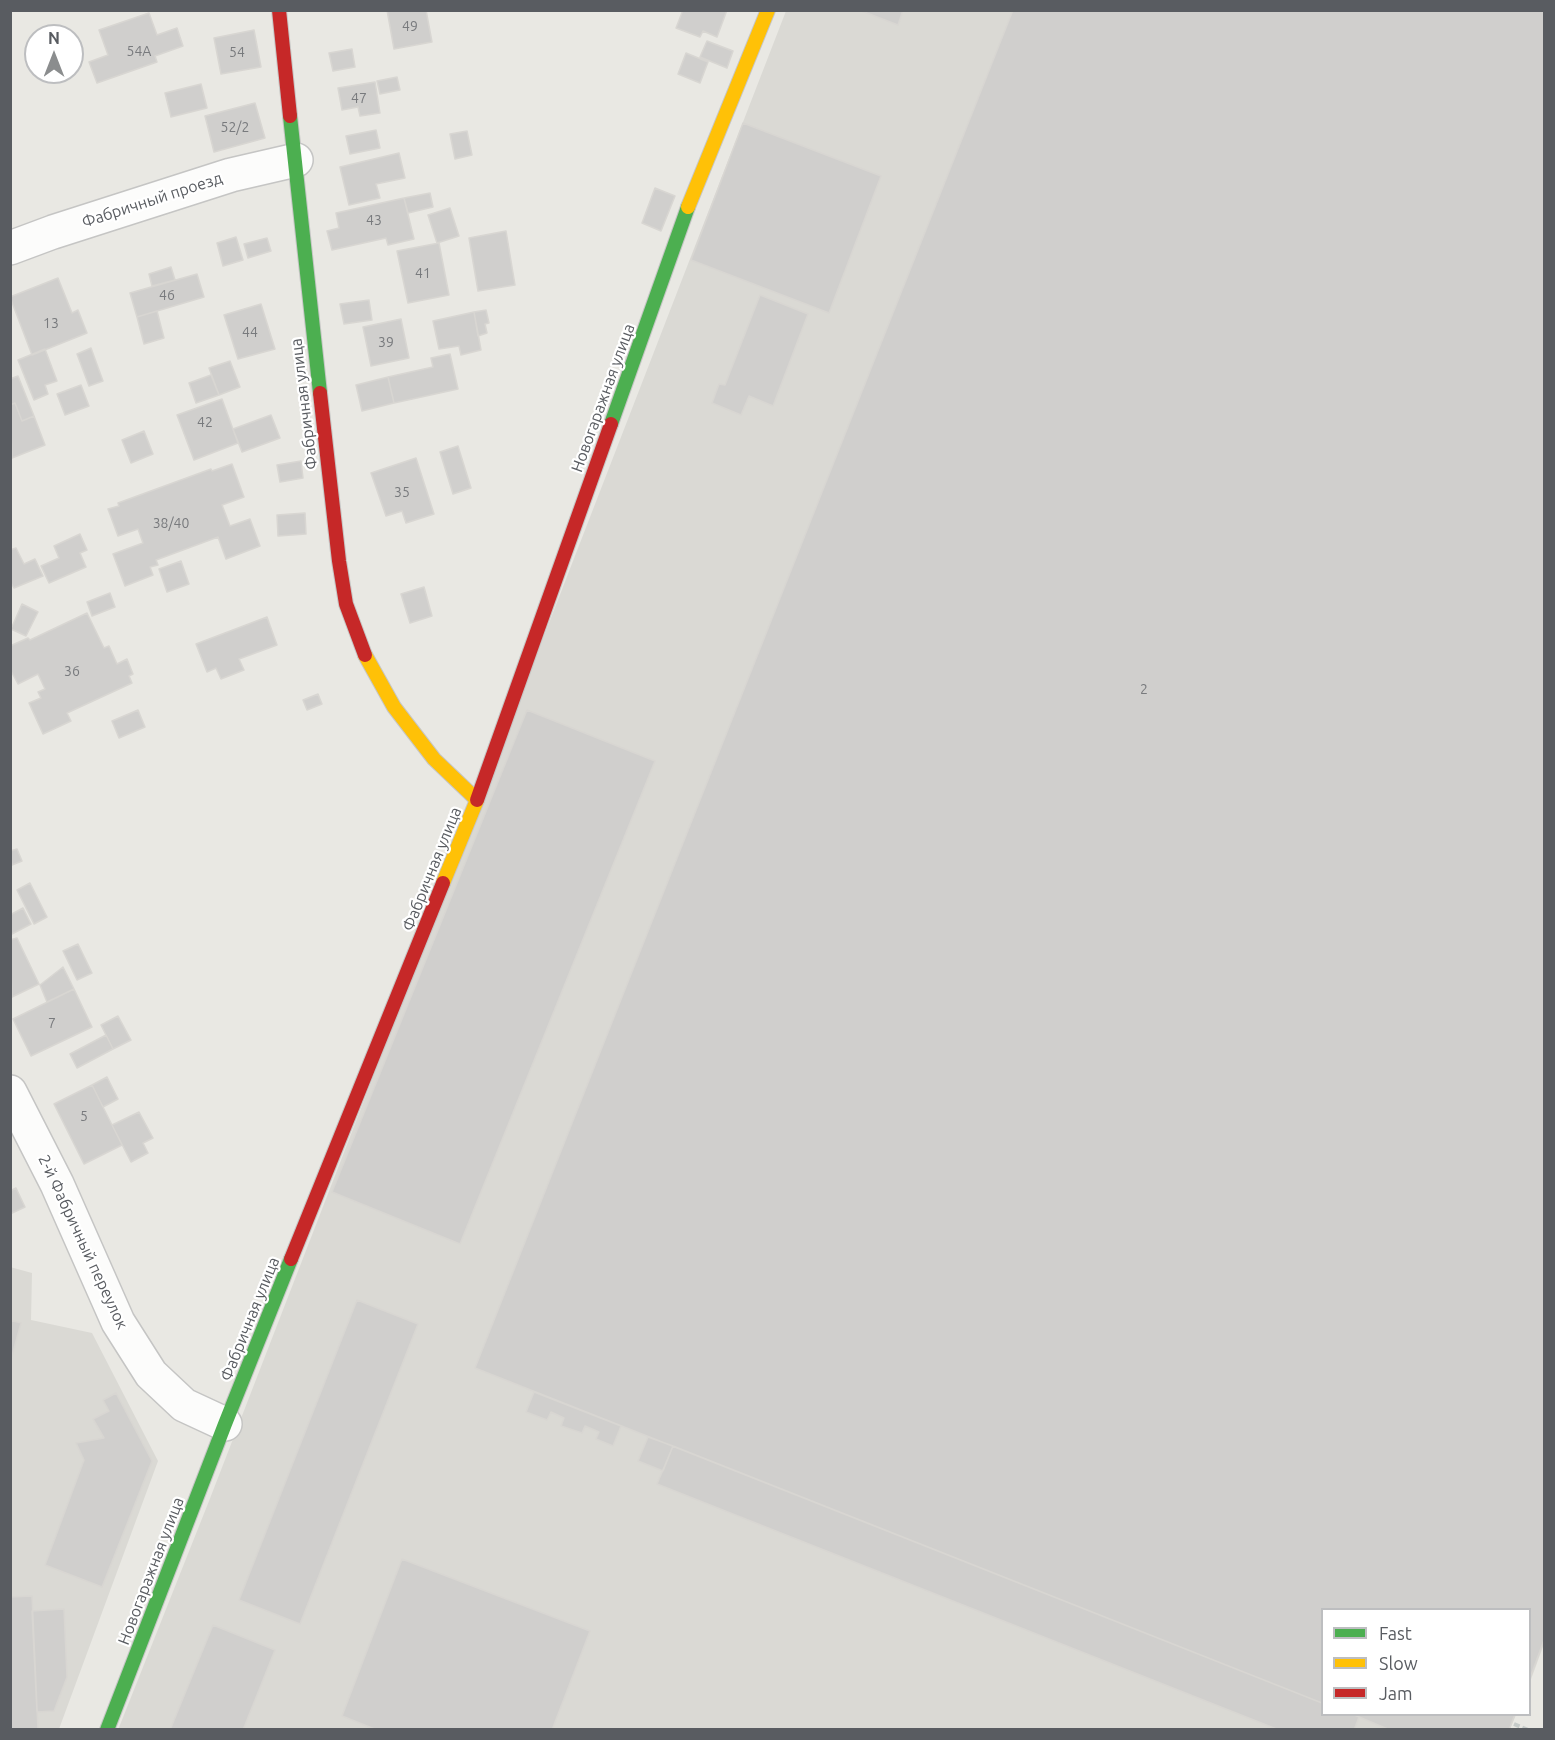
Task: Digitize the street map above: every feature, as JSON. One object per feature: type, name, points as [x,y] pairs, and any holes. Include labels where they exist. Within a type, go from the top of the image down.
[{"type":"street","name":"Фабричная улица","points":[[225,1424],[477,800],[434,759],[394,706],[365,656],[346,604],[315,354],[279,10]]},
{"type":"street","name":"Новогаражная улица","points":[[477,800],[690,203],[768,10]]},
{"type":"street","name":"Фабричный проезд","points":[[10,248],[231,175],[296,160]]},
{"type":"street","name":"2-й Фабричный переулок","points":[[10,1092],[57,1184],[118,1322],[151,1374],[184,1405],[225,1424]]},
{"type":"street","name":"Новогаражная улица","points":[[107,1730],[225,1424]]},
{"type":"path","points":[[1514,1724],[1528,1730]]},
{"type":"shaded area","points":[[786,11],[1544,11],[1544,1644],[1531,1679],[1531,1608],[1321,1608],[1321,1716],[1516,1716],[1510,1729],[118,1730],[209,1501]]},
{"type":"shaded area","points":[[10,1267],[32,1273],[31,1320],[92,1333],[158,1461],[59,1729],[11,1729]]},
{"type":"building","points":[[387,10],[426,10],[432,42],[394,49]]},
{"type":"building","points":[[683,10],[727,10],[717,37],[703,31],[700,37],[676,28]]},
{"type":"building","points":[[859,10],[903,10],[898,25]]},
{"type":"building","points":[[1013,10],[1544,10],[1544,1640],[1531,1675],[1531,1608],[1321,1608],[1321,1703],[475,1368]]},
{"type":"building","points":[[149,13],[157,35],[177,28],[183,46],[155,56],[157,62],[97,83],[89,62],[108,55],[99,30]]},
{"type":"building","points":[[254,30],[261,67],[221,74],[214,38]]},
{"type":"building","points":[[707,41],[733,51],[727,68],[700,57]]},
{"type":"building","points":[[352,49],[355,67],[333,71],[329,53]]},
{"type":"building","points":[[686,53],[708,62],[700,83],[678,74]]},
{"type":"building","points":[[397,77],[400,90],[380,94],[377,81]]},
{"type":"building","points":[[375,82],[380,113],[360,116],[358,107],[342,110],[338,88]]},
{"type":"building","points":[[201,84],[207,108],[171,117],[165,93]]},
{"type":"building","points":[[255,103],[265,138],[214,152],[205,116]]},
{"type":"building","points":[[743,123],[881,176],[829,313],[691,260]]},
{"type":"building","points":[[376,130],[380,148],[350,154],[346,136]]},
{"type":"building","points":[[467,131],[472,155],[455,159],[450,134]]},
{"type":"building","points":[[399,153],[405,178],[376,184],[380,198],[349,205],[340,167]]},
{"type":"building","points":[[655,188],[675,196],[661,231],[642,223]]},
{"type":"building","points":[[430,193],[433,207],[408,213],[404,198]]},
{"type":"building","points":[[404,198],[414,239],[388,245],[386,238],[332,250],[327,231],[339,228],[336,213]]},
{"type":"building","points":[[450,208],[459,236],[437,243],[428,215]]},
{"type":"building","points":[[506,231],[515,285],[478,291],[469,238]]},
{"type":"building","points":[[236,237],[243,260],[223,266],[217,243]]},
{"type":"building","points":[[267,238],[271,251],[248,258],[244,244]]},
{"type":"building","points":[[439,243],[449,295],[408,303],[397,251]]},
{"type":"building","points":[[171,267],[175,280],[152,286],[149,274]]},
{"type":"building","points":[[197,274],[204,297],[137,317],[130,293]]},
{"type":"building","points":[[58,278],[72,313],[78,310],[87,333],[32,355],[10,297]]},
{"type":"building","points":[[760,295],[808,314],[773,406],[749,396],[741,415],[712,403],[719,384],[725,385]]},
{"type":"building","points":[[369,300],[372,320],[344,324],[340,304]]},
{"type":"building","points":[[261,304],[275,349],[238,359],[224,315]]},
{"type":"building","points":[[486,310],[489,323],[485,324],[487,333],[478,336],[474,312]]},
{"type":"building","points":[[157,311],[164,338],[144,344],[137,317]]},
{"type":"building","points":[[474,312],[481,350],[461,355],[459,346],[439,349],[433,321]]},
{"type":"building","points":[[401,319],[409,358],[371,366],[363,327]]},
{"type":"building","points":[[91,348],[103,381],[89,386],[77,354]]},
{"type":"building","points":[[45,349],[57,381],[45,385],[48,394],[34,400],[18,360]]},
{"type":"building","points":[[450,354],[458,389],[394,403],[388,377],[433,367],[431,358]]},
{"type":"building","points":[[230,361],[240,387],[219,395],[209,368]]},
{"type":"building","points":[[211,375],[219,395],[196,403],[189,383]]},
{"type":"building","points":[[18,376],[34,416],[22,421],[15,403],[10,405],[10,379]]},
{"type":"building","points":[[388,377],[394,403],[362,411],[356,385]]},
{"type":"building","points":[[81,385],[89,406],[65,415],[57,394]]},
{"type":"building","points":[[222,399],[238,443],[194,460],[177,415]]},
{"type":"building","points":[[15,403],[22,421],[34,416],[45,445],[12,458],[10,405]]},
{"type":"building","points":[[271,415],[280,438],[242,452],[233,429]]},
{"type":"building","points":[[144,431],[153,454],[131,463],[122,440]]},
{"type":"building","points":[[458,446],[471,488],[453,494],[440,452]]},
{"type":"building","points":[[416,458],[434,514],[406,523],[402,511],[386,516],[371,473]]},
{"type":"building","points":[[301,461],[303,478],[280,482],[277,465]]},
{"type":"building","points":[[232,464],[244,497],[222,505],[230,526],[250,519],[260,546],[226,559],[218,537],[156,560],[158,565],[150,567],[153,575],[125,586],[113,554],[143,543],[138,529],[118,536],[108,509],[119,506],[118,503],[211,469],[212,471]]},
{"type":"building","points":[[305,513],[306,534],[278,536],[277,515]]},
{"type":"building","points":[[80,534],[87,550],[80,553],[86,567],[49,583],[41,566],[59,558],[54,546]]},
{"type":"building","points":[[16,548],[24,564],[35,559],[43,576],[14,588],[10,581],[10,550]]},
{"type":"building","points":[[181,561],[189,584],[167,592],[159,569]]},
{"type":"building","points":[[424,587],[432,616],[410,623],[401,594]]},
{"type":"building","points":[[110,593],[115,607],[92,616],[87,602]]},
{"type":"building","points":[[22,604],[38,612],[26,636],[11,629]]},
{"type":"building","points":[[87,613],[104,648],[109,646],[117,664],[127,659],[133,674],[129,676],[132,683],[67,713],[71,721],[43,734],[29,703],[41,698],[38,692],[45,689],[38,674],[18,684],[10,669],[10,646],[28,638],[30,640]]},
{"type":"building","points":[[267,617],[277,645],[239,659],[244,670],[221,679],[216,668],[207,672],[196,644]]},
{"type":"building","points":[[318,694],[322,704],[307,710],[303,700]]},
{"type":"building","points":[[138,710],[145,727],[119,738],[112,721]]},
{"type":"building","points":[[527,710],[655,761],[460,1244],[332,1192]]},
{"type":"building","points":[[17,849],[22,861],[12,865],[10,851]]},
{"type":"building","points":[[30,883],[47,917],[34,924],[17,890]]},
{"type":"building","points":[[23,908],[31,924],[10,935],[10,915]]},
{"type":"building","points":[[17,938],[39,984],[12,997],[10,940]]},
{"type":"building","points":[[78,944],[92,973],[77,980],[63,951]]},
{"type":"building","points":[[63,967],[74,989],[47,1002],[40,985]]},
{"type":"building","points":[[74,989],[92,1027],[31,1056],[13,1019]]},
{"type":"building","points":[[118,1016],[131,1040],[113,1049],[101,1025]]},
{"type":"building","points":[[106,1035],[113,1049],[77,1068],[70,1054]]},
{"type":"building","points":[[107,1077],[118,1099],[103,1107],[92,1085]]},
{"type":"building","points":[[92,1085],[122,1145],[84,1164],[54,1104]]},
{"type":"building","points":[[139,1112],[153,1138],[143,1143],[148,1153],[131,1162],[112,1125]]},
{"type":"building","points":[[16,1188],[25,1207],[10,1214],[10,1191]]},
{"type":"building","points":[[357,1300],[418,1324],[300,1624],[239,1600]]},
{"type":"building","points":[[10,1320],[21,1323],[10,1363]]},
{"type":"building","points":[[534,1392],[621,1426],[613,1446],[596,1439],[599,1432],[585,1426],[582,1433],[561,1426],[564,1418],[551,1412],[547,1420],[526,1412]]},
{"type":"building","points":[[116,1393],[152,1461],[102,1587],[45,1565],[84,1460],[76,1443],[104,1438],[93,1419],[109,1411],[103,1400]]},
{"type":"building","points":[[648,1437],[673,1446],[663,1471],[638,1461]]},
{"type":"building","points":[[673,1446],[1321,1703],[1321,1716],[1359,1717],[1354,1730],[1279,1730],[657,1484]]},
{"type":"building","points":[[402,1559],[590,1631],[552,1730],[377,1730],[342,1716]]},
{"type":"building","points":[[32,1596],[38,1730],[10,1730],[10,1597]]},
{"type":"building","points":[[64,1609],[67,1677],[54,1711],[37,1712],[32,1611]]},
{"type":"building","points":[[213,1625],[275,1650],[243,1730],[170,1730]]},
{"type":"building","points":[[1357,1716],[1514,1716],[1509,1730],[1390,1730]]},
{"type":"traffic: fast","points":[[290,116],[320,393]]},
{"type":"traffic: fast","points":[[611,424],[688,207]]},
{"type":"traffic: fast","points":[[107,1730],[291,1259]]},
{"type":"traffic: slow","points":[[688,207],[768,10]]},
{"type":"traffic: slow","points":[[365,655],[394,707],[434,759],[477,800],[443,883]]},
{"type":"traffic: jam","points":[[279,10],[290,116]]},
{"type":"traffic: jam","points":[[320,393],[346,604],[365,655]]},
{"type":"traffic: jam","points":[[477,800],[611,424]]},
{"type":"traffic: jam","points":[[291,1259],[443,883]]}]
